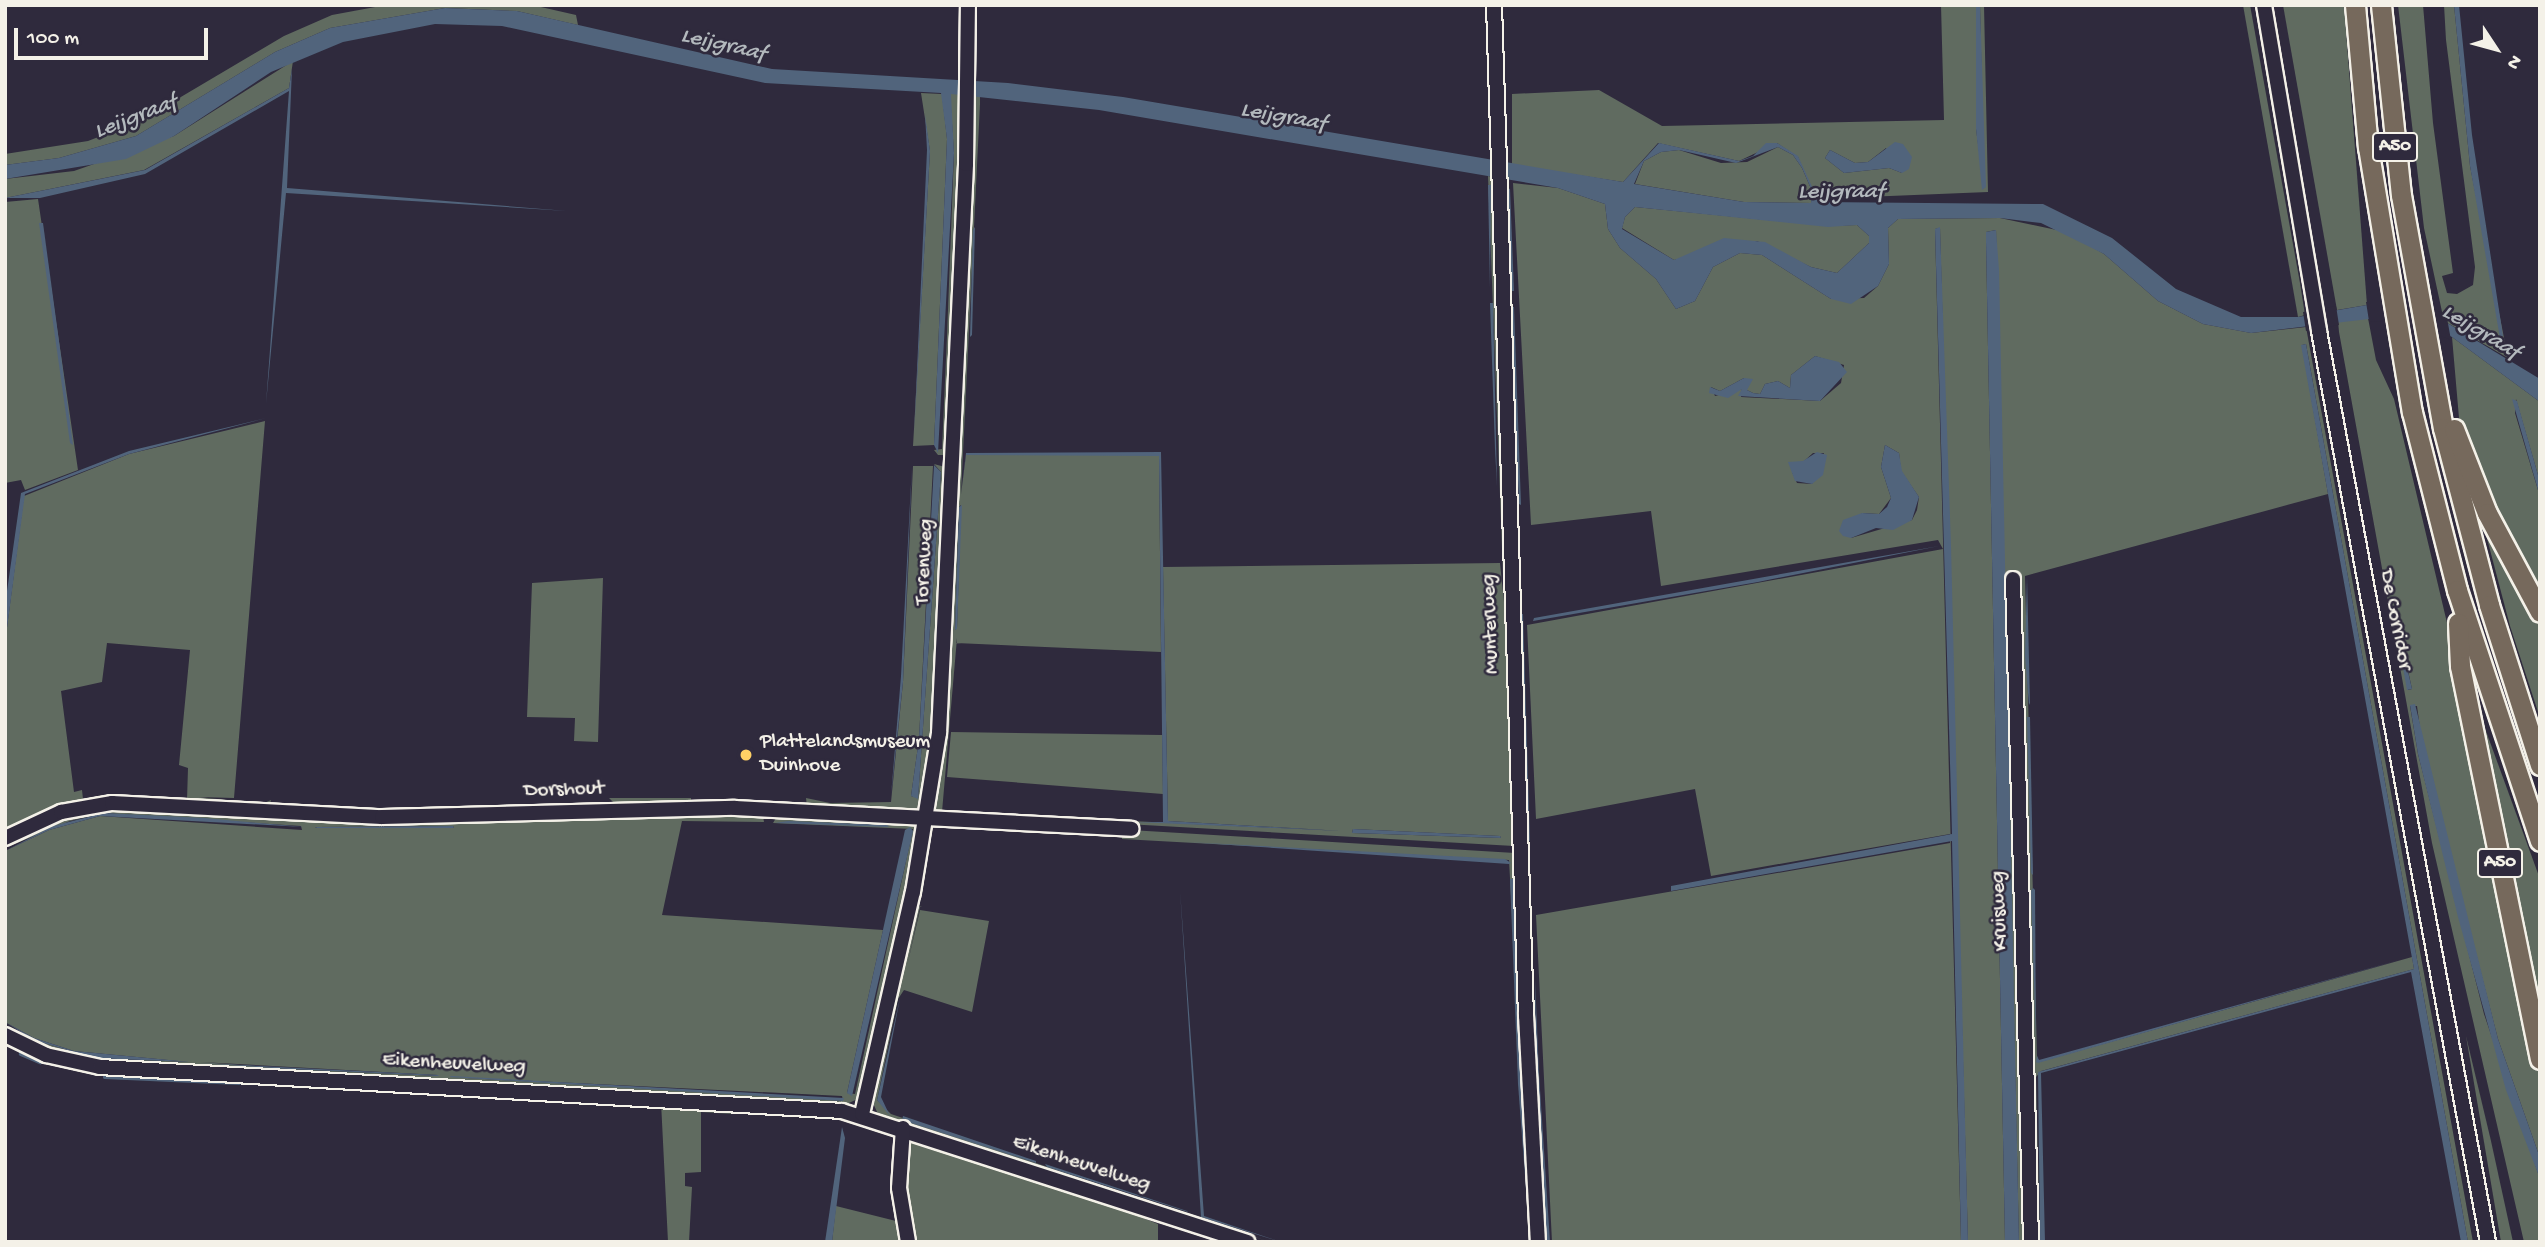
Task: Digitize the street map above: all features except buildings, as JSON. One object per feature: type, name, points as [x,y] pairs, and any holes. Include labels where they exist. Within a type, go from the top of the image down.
[{"type":"highway","name":"A50","points":[[2355,5],[2368,147],[2400,353],[2457,590],[2540,841]]},
{"type":"highway","name":"A50","points":[[2381,5],[2414,284],[2431,368],[2485,592],[2540,765]]},
{"type":"highway","name":"A50","points":[[2431,368],[2487,513],[2540,612]]},
{"type":"highway","name":"A50","points":[[2457,590],[2460,666],[2540,1059]]},
{"type":"street","name":"Torenweg","points":[[862,1114],[927,818],[939,733],[969,76],[968,5]]},
{"type":"street","name":"Munterweg","points":[[1494,5],[1525,1001],[1538,1242]]},
{"type":"street","name":"De Corridor","points":[[2264,5],[2319,331],[2487,1242]]},
{"type":"street","name":"Kruisweg","points":[[2013,579],[2031,1242]]},
{"type":"street","name":"Dorshout","points":[[5,838],[61,811],[112,803],[320,817],[735,808],[1131,829]]},
{"type":"street","name":"Eikenheuvelweg","points":[[5,1035],[46,1055],[100,1067],[785,1104],[862,1114],[1247,1242]]},
{"type":"street","points":[[903,1128],[899,1188],[908,1242]]},
{"type":"green space","points":[[386,5],[532,5],[576,15],[578,25],[517,11],[445,8],[330,28],[275,52],[136,136],[59,158],[5,165],[5,154],[88,141],[142,120],[284,36],[332,15]]},
{"type":"green space","points":[[1941,5],[1976,5],[1976,129],[1984,189],[1980,5],[1984,5],[1988,192],[1816,199],[1798,157],[1777,143],[1739,161],[1658,143],[1623,182],[1512,165],[1512,94],[1599,90],[1662,126],[1944,120]],"holes":[[[1886,148],[1902,173],[1889,168],[1844,173],[1825,158],[1830,150],[1855,163],[1868,162]]]},
{"type":"green space","points":[[2243,5],[2250,5],[2300,283],[2305,315],[2298,317]]},
{"type":"green space","points":[[2283,5],[2344,5],[2367,305],[2337,310]]},
{"type":"green space","points":[[2398,5],[2423,5],[2433,123],[2453,273],[2442,276],[2447,293],[2457,294],[2473,285],[2475,267],[2446,40],[2444,5],[2454,5],[2470,166],[2508,358],[2444,321],[2424,228]]},
{"type":"green space","points":[[293,61],[289,88],[144,170],[5,198],[5,179],[74,171],[174,136]]},
{"type":"green space","points":[[921,93],[942,94],[947,139],[934,445],[913,446],[930,151]]},
{"type":"green space","points":[[950,94],[964,94],[944,455],[938,455],[934,450],[942,449],[954,153]]},
{"type":"green space","points":[[972,95],[980,96],[980,104],[961,494],[966,455],[1159,455],[1161,652],[957,643],[942,812],[1342,831],[1168,821],[1163,567],[1500,563],[1504,602],[1488,176],[1496,178],[1514,846],[933,813]],"holes":[[[961,505],[957,628],[955,630],[959,507]],[[1353,829],[1500,836],[1501,838],[1352,833]]]},
{"type":"green space","points":[[1778,147],[1793,155],[1802,168],[1812,191],[1811,203],[1744,202],[1635,184],[1644,161],[1661,152],[1679,150],[1721,163],[1747,162]]},
{"type":"green space","points":[[1513,183],[1558,188],[1605,204],[1608,229],[1620,248],[1656,279],[1676,309],[1695,301],[1713,267],[1740,253],[1762,255],[1831,299],[1864,298],[1878,286],[1889,264],[1888,228],[1898,219],[2000,218],[2066,232],[2104,254],[2158,301],[2203,324],[2251,333],[2306,327],[2473,1242],[2468,1242],[2306,344],[2302,345],[2328,494],[2025,576],[2037,1056],[2039,1062],[2412,957],[2414,969],[2041,1071],[2036,1077],[2040,1242],[2019,1242],[1996,230],[1986,232],[1986,242],[2005,1242],[1968,1242],[1940,228],[1935,229],[1961,1242],[1552,1242],[1536,915],[1950,843],[1950,834],[1711,876],[1695,789],[1536,819],[1527,625],[1943,549],[1938,540],[1661,586],[1651,511],[1531,525]],"holes":[[[1815,356],[1844,365],[1841,383],[1820,401],[1741,397],[1742,389],[1715,396],[1711,387],[1720,391],[1744,378],[1747,390],[1753,393],[1760,394],[1765,384],[1778,381],[1790,388],[1791,375]],[[1885,445],[1899,453],[1901,471],[1919,497],[1917,510],[1912,520],[1851,538],[1862,513],[1879,514],[1891,498],[1881,467]],[[1813,453],[1824,453],[1812,484],[1797,483],[1792,472]]]},
{"type":"green space","points":[[38,199],[78,470],[25,490],[21,480],[5,483],[5,202]]},
{"type":"green space","points":[[1635,207],[1828,226],[1857,225],[1869,236],[1869,243],[1837,273],[1811,267],[1757,241],[1674,260],[1622,228],[1625,217]]},
{"type":"green space","points":[[2368,318],[2376,360],[2394,399],[2448,627],[2540,1079],[2540,1158],[2498,1039],[2422,743],[2417,706],[2410,706],[2418,754],[2484,1014],[2540,1179],[2540,1242],[2524,1242],[2432,843],[2338,321]],"holes":[[[2394,606],[2412,689],[2408,690]]]},
{"type":"green space","points":[[2452,337],[2540,402],[2540,482],[2516,399],[2515,413],[2540,497],[2540,602],[2471,458],[2459,418]]},
{"type":"green space","points":[[265,421],[234,798],[199,797],[262,804],[271,800],[269,810],[187,800],[188,768],[179,765],[190,650],[107,643],[102,682],[61,691],[74,792],[82,790],[83,799],[5,833],[5,643],[24,496],[129,454]]},
{"type":"green space","points":[[934,464],[945,467],[934,742],[921,806],[911,811],[807,807],[806,798],[830,803],[891,802],[903,682],[913,466],[933,466],[919,739],[911,796],[918,798],[941,472]]},
{"type":"green space","points":[[2479,508],[2540,620],[2540,718],[2510,626]]},
{"type":"green space","points":[[603,578],[598,742],[574,741],[575,718],[527,717],[532,583]]},
{"type":"green space","points":[[2475,701],[2540,879],[2540,1039]]},
{"type":"green space","points":[[951,732],[1162,735],[1163,794],[947,777]]},
{"type":"green space","points":[[609,798],[691,798],[691,805],[618,807]]},
{"type":"green space","points":[[89,808],[258,816],[667,812],[763,816],[764,822],[682,821],[662,915],[883,930],[847,1093],[855,1094],[913,829],[773,823],[779,813],[914,824],[920,835],[860,1098],[842,1106],[111,1063],[61,1054],[5,1030],[5,1025],[34,1040],[94,1058],[189,1062],[74,1051],[34,1038],[5,1022],[5,851],[49,830],[100,816],[302,830],[301,826],[104,813],[70,821],[5,848],[5,841]],"holes":[[[317,827],[454,828],[315,828]],[[200,1062],[438,1076],[290,1069]],[[450,1077],[842,1096],[843,1101]]]},
{"type":"green space","points":[[1122,831],[1515,853],[1534,1242],[1530,1242],[1509,860],[1122,839]]},
{"type":"green space","points":[[922,906],[920,907],[907,966],[920,910],[989,921],[972,1012],[904,990],[898,999],[877,1100],[891,1114],[1270,1242],[878,1114],[872,1101],[912,908]]},
{"type":"green space","points":[[2466,1036],[2491,1141],[2513,1242],[2501,1242]]},
{"type":"green space","points":[[661,1102],[733,1109],[732,1114],[701,1112],[701,1172],[685,1173],[685,1186],[692,1187],[689,1242],[668,1242]]},
{"type":"green space","points":[[910,1135],[1214,1235],[1215,1241],[1112,1205],[1158,1224],[1158,1242],[910,1242],[901,1185],[902,1144]],"holes":[[[908,1139],[980,1164],[908,1142],[906,1170],[912,1238],[904,1171]]]},
{"type":"green space","points":[[890,1183],[894,1184],[905,1242],[832,1242],[836,1206],[896,1221]]},
{"type":"water","points":[[1976,5],[1980,5],[1986,187],[1982,190],[1976,129]]},
{"type":"water","points":[[2454,5],[2459,5],[2472,135],[2503,336],[2500,338],[2470,166]]},
{"type":"water","points":[[445,8],[517,11],[772,69],[1008,83],[1123,97],[1623,182],[1659,143],[1739,161],[1753,156],[1766,143],[1777,143],[1798,156],[1819,202],[2043,204],[2112,238],[2176,289],[2241,317],[2298,317],[2367,305],[2444,321],[2540,379],[2540,402],[2452,337],[2425,324],[2386,317],[2251,333],[2203,324],[2158,301],[2104,254],[2041,223],[2000,218],[1898,219],[1888,228],[1889,264],[1878,286],[1851,304],[1831,299],[1762,255],[1740,253],[1713,267],[1695,301],[1676,309],[1656,279],[1620,248],[1608,229],[1605,204],[1558,188],[1099,110],[951,94],[954,153],[938,453],[934,445],[947,139],[941,93],[765,83],[502,26],[435,24],[343,42],[271,72],[174,136],[126,159],[5,179],[5,165],[59,158],[136,136],[275,52],[330,28]],"holes":[[[1778,147],[1793,155],[1802,168],[1812,191],[1811,203],[1744,202],[1634,184],[1644,161],[1661,152],[1679,150],[1736,163]],[[1635,207],[1828,227],[1857,225],[1869,236],[1869,243],[1837,273],[1811,267],[1765,242],[1724,238],[1674,260],[1622,229],[1625,217]]]},
{"type":"water","points":[[292,69],[287,188],[567,211],[286,193],[266,404],[289,91],[145,174],[40,198],[5,198],[145,170],[289,88]]},
{"type":"water","points":[[925,114],[930,151],[914,436],[927,150]]},
{"type":"water","points":[[1895,142],[1903,144],[1912,157],[1909,169],[1902,173],[1889,168],[1844,173],[1825,158],[1830,150],[1855,163],[1868,162]]},
{"type":"water","points":[[1488,185],[1491,185],[1490,288]]},
{"type":"water","points":[[1507,188],[1510,189],[1514,291],[1511,291]]},
{"type":"water","points":[[39,223],[43,223],[73,445],[70,443]]},
{"type":"water","points":[[975,227],[972,335],[970,337],[973,230]]},
{"type":"water","points":[[1940,227],[1951,546],[1968,1242],[1961,1242],[1952,841],[1671,891],[1671,886],[1952,834],[1935,229]]},
{"type":"water","points":[[1996,230],[2019,1242],[2005,1242],[1986,242],[1986,232]]},
{"type":"water","points":[[1490,303],[1493,303],[1497,486],[1495,449]]},
{"type":"water","points":[[1511,307],[1514,307],[1521,505],[1519,504]]},
{"type":"water","points":[[2306,344],[2468,1242],[2461,1242],[2411,972],[2041,1073],[2045,1242],[2040,1242],[2038,1072],[2414,969],[2301,345]]},
{"type":"water","points":[[1815,356],[1839,362],[1847,372],[1820,401],[1738,396],[1742,389],[1728,398],[1709,393],[1710,387],[1720,391],[1744,378],[1753,379],[1747,390],[1753,393],[1760,394],[1765,384],[1778,381],[1790,388],[1791,375]]},
{"type":"water","points":[[2512,399],[2517,401],[2540,482],[2540,497]]},
{"type":"water","points":[[266,418],[129,454],[25,494],[5,643],[5,605],[21,493],[129,451]]},
{"type":"water","points":[[1885,445],[1899,453],[1902,471],[1919,497],[1912,520],[1893,530],[1876,528],[1851,538],[1843,536],[1839,531],[1843,520],[1862,513],[1879,514],[1887,507],[1891,498],[1881,467]]},
{"type":"water","points":[[1161,452],[1168,821],[1342,831],[1135,822],[1163,822],[1159,456],[966,455],[961,494],[966,453]]},
{"type":"water","points":[[1817,452],[1827,455],[1823,475],[1812,484],[1795,481],[1788,462],[1803,461]]},
{"type":"water","points":[[912,465],[903,682],[891,796],[901,676]]},
{"type":"water","points":[[934,465],[941,472],[918,799],[911,796],[919,739]]},
{"type":"water","points":[[962,505],[957,629],[955,630],[959,507]]},
{"type":"water","points":[[1939,546],[1758,582],[1533,621],[1534,618]]},
{"type":"water","points":[[2027,577],[2030,703],[2029,705],[2025,656]]},
{"type":"water","points":[[2393,606],[2412,689],[2407,690],[2398,640]]},
{"type":"water","points":[[1520,614],[1523,614],[1530,841],[1528,840]]},
{"type":"water","points":[[2415,704],[2498,1039],[2540,1158],[2540,1179],[2506,1090],[2458,917],[2418,754],[2410,705]]},
{"type":"water","points":[[2027,717],[2030,717],[2033,875],[2031,873]]},
{"type":"water","points":[[104,813],[304,827],[100,816],[49,830],[5,851],[53,826]]},
{"type":"water","points":[[788,821],[887,825],[889,827],[775,823]]},
{"type":"water","points":[[317,827],[454,828],[315,828]]},
{"type":"water","points":[[910,827],[913,831],[852,1096],[847,1093],[905,830]]},
{"type":"water","points":[[1353,829],[1500,836],[1501,838],[1352,833]]},
{"type":"water","points":[[1186,842],[1505,859],[1511,863],[1509,864]]},
{"type":"water","points":[[1510,879],[1513,879],[1530,1242],[1518,1084]]},
{"type":"water","points":[[2033,888],[2035,890],[2036,1043],[2031,891]]},
{"type":"water","points":[[1180,890],[1204,1216],[1281,1242],[1201,1217]]},
{"type":"water","points":[[2403,959],[2036,1062],[2037,1056],[2039,1060]]},
{"type":"water","points":[[1535,979],[1550,1242],[1546,1242],[1536,1075]]},
{"type":"water","points":[[900,998],[881,1097],[890,1116],[877,1100]]},
{"type":"water","points":[[5,1022],[34,1038],[74,1051],[190,1062],[94,1058],[34,1040]]},
{"type":"water","points":[[199,1063],[438,1075],[439,1076],[290,1069]]},
{"type":"water","points":[[451,1076],[844,1098],[843,1101]]},
{"type":"water","points":[[903,1116],[1036,1161],[1036,1163],[902,1120]]},
{"type":"water","points":[[842,1127],[845,1138],[832,1242],[825,1242]]},
{"type":"water","points":[[1045,1164],[1187,1211],[1188,1212],[1047,1167]]},
{"type":"pier","points":[[2366,302],[2411,302],[2437,310],[2447,318],[2451,340],[2405,322],[2369,321]]},
{"type":"pier","points":[[2336,306],[2339,325],[2306,331],[2303,312]]},
{"type":"waterway","points":[[21,1054],[40,1062]]},
{"type":"waterway","points":[[105,1077],[239,1083]]},
{"type":"place","name":"Plattelandsmuseum Duinhove","points":[[746,755]]},
{"type":"water label","name":"Leijgraaf","points":[[723,46]]},
{"type":"water label","name":"Leijgraaf","points":[[136,118]]},
{"type":"water label","name":"Leijgraaf","points":[[1283,118]]},
{"type":"water label","name":"Leijgraaf","points":[[1841,193]]},
{"type":"water label","name":"Leijgraaf","points":[[2480,333]]}]
